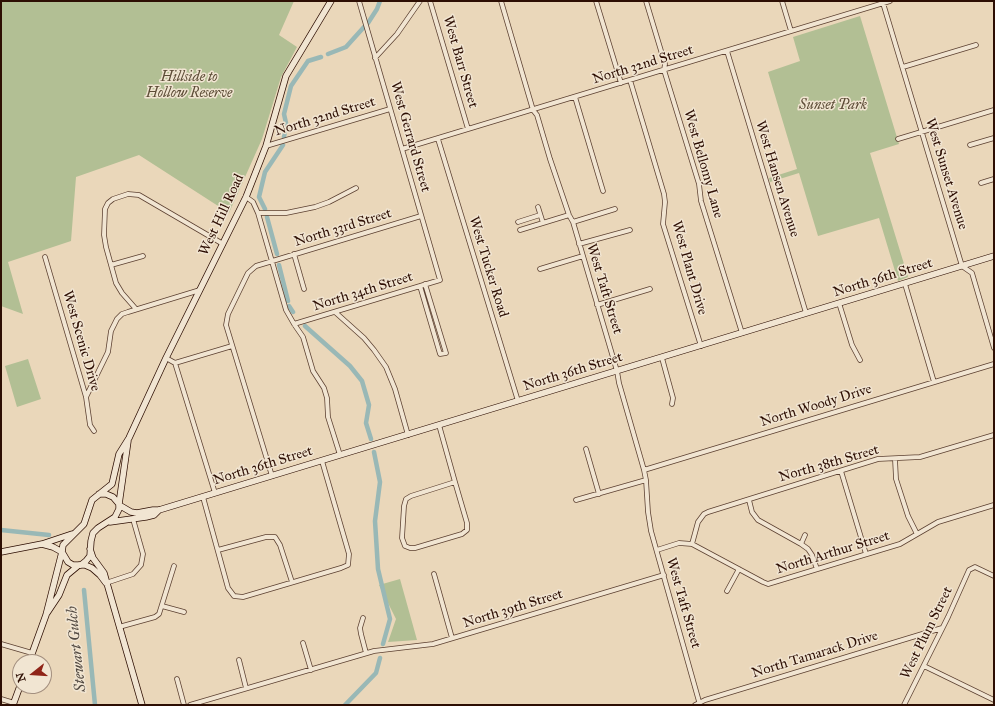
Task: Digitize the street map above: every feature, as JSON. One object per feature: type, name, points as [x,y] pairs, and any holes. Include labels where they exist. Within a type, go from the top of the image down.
[{"type":"street","name":"West Hill Road","points":[[62,552],[63,544],[84,524],[92,500],[112,484],[119,454],[129,438],[166,358],[246,197],[266,146],[286,76],[331,1]]},
{"type":"street","name":"West Gerrard Street","points":[[359,1],[440,280]]},
{"type":"street","points":[[375,58],[397,34],[420,1]]},
{"type":"street","name":"West Barr Street","points":[[430,1],[468,129]]},
{"type":"street","name":"West Taft Street","points":[[501,1],[533,110],[538,115],[550,160],[583,256],[617,371],[619,384],[644,470],[648,512],[657,550],[700,704]]},
{"type":"street","points":[[596,1],[622,83]]},
{"type":"street","name":"West Bellomy Lane","points":[[646,1],[665,64],[664,70],[742,333]]},
{"type":"street","points":[[782,1],[791,31]]},
{"type":"street","name":"North 32nd Street","points":[[402,149],[890,1]]},
{"type":"street","name":"West Sunset Avenue","points":[[882,3],[903,67],[962,266],[972,273],[994,348]]},
{"type":"street","points":[[903,67],[976,45]]},
{"type":"street","name":"West Hansen Avenue","points":[[727,51],[806,313]]},
{"type":"street","name":"West Plant Drive","points":[[630,80],[664,194],[665,202],[663,224],[700,346]]},
{"type":"street","points":[[575,97],[603,191]]},
{"type":"street","name":"North 32nd Street","points":[[266,146],[390,109]]},
{"type":"street","points":[[898,139],[994,110]]},
{"type":"street","name":"West Tucker Road","points":[[438,138],[518,401]]},
{"type":"street","points":[[970,145],[994,138]]},
{"type":"street","points":[[981,183],[994,179]]},
{"type":"street","points":[[258,213],[286,213],[315,207],[329,202],[356,188]]},
{"type":"street","points":[[136,309],[122,293],[116,283],[106,247],[104,235],[105,210],[108,203],[113,199],[128,194],[139,195],[223,244]]},
{"type":"street","points":[[246,197],[253,202],[258,213],[270,251],[271,261],[283,304],[303,337],[313,370],[324,388],[327,398],[328,417],[340,455]]},
{"type":"street","points":[[538,207],[543,223]]},
{"type":"street","points":[[572,222],[615,209]]},
{"type":"street","points":[[518,222],[540,215]]},
{"type":"street","points":[[520,230],[569,215]]},
{"type":"street","name":"North 33rd Street","points":[[272,476],[226,325],[228,314],[248,273],[256,266],[271,261],[421,216]]},
{"type":"street","points":[[579,244],[630,230]]},
{"type":"street","points":[[294,254],[304,290]]},
{"type":"street","points":[[111,265],[143,256]]},
{"type":"street","points":[[540,269],[583,256]]},
{"type":"street","name":"North 36th Street","points":[[137,513],[159,510],[203,497],[994,256]]},
{"type":"street","name":"West Scenic Drive","points":[[45,257],[86,397],[90,425],[94,431]]},
{"type":"street","name":"North 34th Street","points":[[294,324],[440,280]]},
{"type":"street","points":[[420,286],[440,354],[446,353],[426,284]]},
{"type":"street","points":[[905,284],[934,382]]},
{"type":"street","points":[[597,305],[650,289]]},
{"type":"street","points":[[86,397],[108,352],[113,324],[122,314],[200,290]]},
{"type":"street","points":[[839,303],[852,346],[860,360]]},
{"type":"street","points":[[335,312],[364,338],[386,367],[395,389],[408,434]]},
{"type":"street","points":[[175,363],[232,346]]},
{"type":"street","points":[[166,358],[175,363],[215,493]]},
{"type":"street","points":[[662,358],[673,398],[672,404]]},
{"type":"street","name":"North Woody Drive","points":[[644,470],[994,364]]},
{"type":"street","points":[[439,425],[467,523],[467,530],[462,534],[416,548],[405,546],[402,538],[404,506],[406,499],[455,482]]},
{"type":"street","name":"North 38th Street","points":[[692,544],[698,522],[704,514],[708,512],[878,459],[920,457],[994,435]]},
{"type":"street","name":"West Hill Road","points":[[119,505],[129,438]]},
{"type":"street","points":[[586,449],[599,494]]},
{"type":"street","points":[[895,459],[896,479],[908,516],[917,534]]},
{"type":"street","points":[[203,497],[228,588],[234,596],[243,597],[341,568],[348,564],[349,554],[322,461]]},
{"type":"street","points":[[841,471],[866,554]]},
{"type":"street","points":[[576,500],[646,480]]},
{"type":"street","points":[[98,494],[110,495],[119,505],[131,512],[137,513],[133,519],[143,554],[141,565],[133,574],[106,583]]},
{"type":"street","points":[[749,500],[752,512],[758,520],[808,549],[817,569]]},
{"type":"street","points":[[46,615],[59,595],[67,575],[88,559],[93,533],[98,528],[115,518],[118,514],[119,505]]},
{"type":"street","name":"North Arthur Street","points":[[692,544],[768,584],[900,544],[938,522],[994,505]]},
{"type":"street","name":"North 36th Street","points":[[109,522],[154,515],[159,510]]},
{"type":"street","points":[[1,552],[42,544],[74,534]]},
{"type":"street","points":[[801,544],[805,535]]},
{"type":"street","points":[[218,550],[266,537],[275,537],[280,545],[292,582]]},
{"type":"street","points":[[657,550],[679,543],[692,544]]},
{"type":"street","points":[[42,544],[53,547],[62,552],[68,562],[73,565],[92,568],[106,583]]},
{"type":"street","points":[[90,549],[93,558],[104,573],[142,705]]},
{"type":"street","points":[[1,644],[32,653],[46,615],[48,602],[62,552]]},
{"type":"street","points":[[119,627],[155,617],[162,606],[174,566]]},
{"type":"street","name":"West Plum Street","points":[[904,705],[969,570],[975,567],[994,576]]},
{"type":"street","points":[[727,591],[739,569]]},
{"type":"street","points":[[434,574],[452,638]]},
{"type":"street","name":"North 39th Street","points":[[190,705],[366,653],[429,645],[664,575]]},
{"type":"street","points":[[162,606],[184,612]]},
{"type":"street","points":[[363,618],[360,628],[366,653]]},
{"type":"street","name":"North Tamarack Drive","points":[[695,705],[700,704],[705,700],[942,628]]},
{"type":"street","points":[[303,643],[311,670]]},
{"type":"street","points":[[239,660],[246,688]]},
{"type":"street","points":[[924,666],[994,700]]},
{"type":"street","points":[[177,679],[184,705]]},
{"type":"street","points":[[1,698],[13,704],[17,694]]},
{"type":"green space","name":"Hillside to Hollow Reserve","points":[[1,1],[294,1],[279,35],[297,47],[281,77],[262,139],[229,213],[139,155],[76,177],[71,241],[8,262],[23,314],[1,306]]},
{"type":"green space","name":"Sunset Park","points":[[860,16],[899,144],[870,153],[908,277],[898,281],[879,218],[818,236],[799,173],[770,182],[769,178],[797,169],[768,72],[800,61],[793,37]]},
{"type":"green space","points":[[28,359],[41,399],[17,407],[5,366]]},
{"type":"green space","points":[[400,579],[417,640],[388,642],[396,619],[379,585]]},
{"type":"waterway","points":[[368,23],[380,1]]},
{"type":"waterway","points":[[328,54],[346,47],[364,27]]},
{"type":"waterway","points":[[284,137],[286,123],[284,114],[291,86],[308,61],[321,57]]},
{"type":"waterway","points":[[265,209],[259,197],[265,172],[283,145]]},
{"type":"waterway","points":[[267,217],[277,254]]},
{"type":"waterway","points":[[279,265],[288,301]]},
{"type":"waterway","points":[[289,306],[293,312]]},
{"type":"waterway","points":[[305,326],[350,366],[362,381],[369,405],[366,423],[371,439]]},
{"type":"waterway","points":[[374,452],[380,482],[375,521],[378,569],[390,619],[383,644]]},
{"type":"waterway","name":"Stewart Gulch","points":[[1,530],[49,535]]},
{"type":"waterway","name":"Stewart Gulch","points":[[84,590],[95,705]]},
{"type":"waterway","points":[[345,705],[376,673],[380,658]]}]
